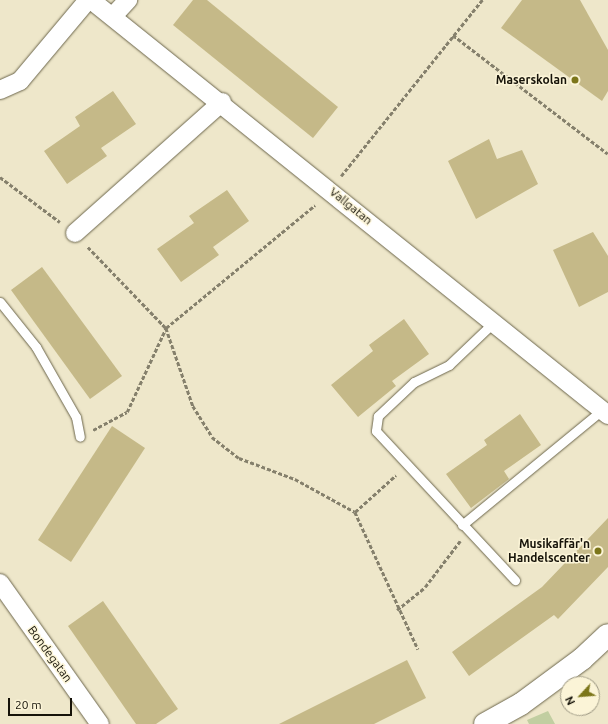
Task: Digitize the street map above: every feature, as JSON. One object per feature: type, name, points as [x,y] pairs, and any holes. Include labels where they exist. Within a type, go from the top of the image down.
[{"type":"street","points":[[0,90],[20,81],[88,0]]},
{"type":"street","name":"Vallgatan","points":[[91,0],[114,15],[605,413]]},
{"type":"street","points":[[114,15],[128,0]]},
{"type":"street","points":[[75,233],[222,102]]},
{"type":"street","name":"Bondegatan","points":[[0,583],[100,724]]},
{"type":"street","points":[[485,724],[521,704],[582,659],[608,635]]},
{"type":"lane","points":[[0,302],[36,347],[76,417],[80,437]]},
{"type":"lane","points":[[494,322],[449,365],[414,382],[378,416],[376,431],[464,528],[515,580]]},
{"type":"lane","points":[[464,528],[605,413]]},
{"type":"path","points":[[80,437],[126,412],[166,328],[312,208],[330,189],[482,0]]},
{"type":"path","points":[[453,35],[608,154]]},
{"type":"path","points":[[0,177],[75,233],[166,328],[193,406],[212,437],[238,458],[294,479],[355,512],[397,610],[418,649]]},
{"type":"path","points":[[355,512],[406,465]]},
{"type":"path","points":[[397,610],[425,587],[464,528]]},
{"type":"green space","points":[[548,711],[555,724],[529,724],[527,720]]},
{"type":"building","points":[[193,0],[207,0],[338,107],[313,138],[173,25]]},
{"type":"building","points":[[522,0],[580,0],[608,50],[608,91],[602,101],[501,28]]},
{"type":"building","points":[[113,91],[136,124],[101,148],[107,156],[67,184],[44,151],[80,126],[75,117]]},
{"type":"building","points":[[489,139],[497,159],[522,150],[538,184],[476,219],[448,161]]},
{"type":"building","points":[[227,190],[249,221],[213,247],[219,255],[181,282],[157,249],[194,223],[189,216]]},
{"type":"building","points":[[593,232],[608,256],[608,292],[579,307],[553,250]]},
{"type":"building","points":[[42,267],[122,376],[90,399],[11,290]]},
{"type":"building","points":[[404,319],[429,354],[392,381],[396,386],[358,417],[331,385],[373,351],[369,345]]},
{"type":"building","points":[[520,414],[541,445],[504,471],[509,479],[471,508],[446,474],[487,445],[484,440]]},
{"type":"building","points":[[112,426],[145,448],[71,562],[38,540]]},
{"type":"building","points":[[608,518],[608,567],[558,619],[554,615],[469,676],[452,652],[542,587]]},
{"type":"building","points":[[103,601],[178,709],[156,724],[136,724],[68,626]]},
{"type":"building","points":[[407,660],[426,698],[374,724],[279,724]]},
{"type":"place","name":"Maserskolan","points":[[575,80]]},
{"type":"place","name":"Musikaffär'n Handelscenter","points":[[598,551]]}]
